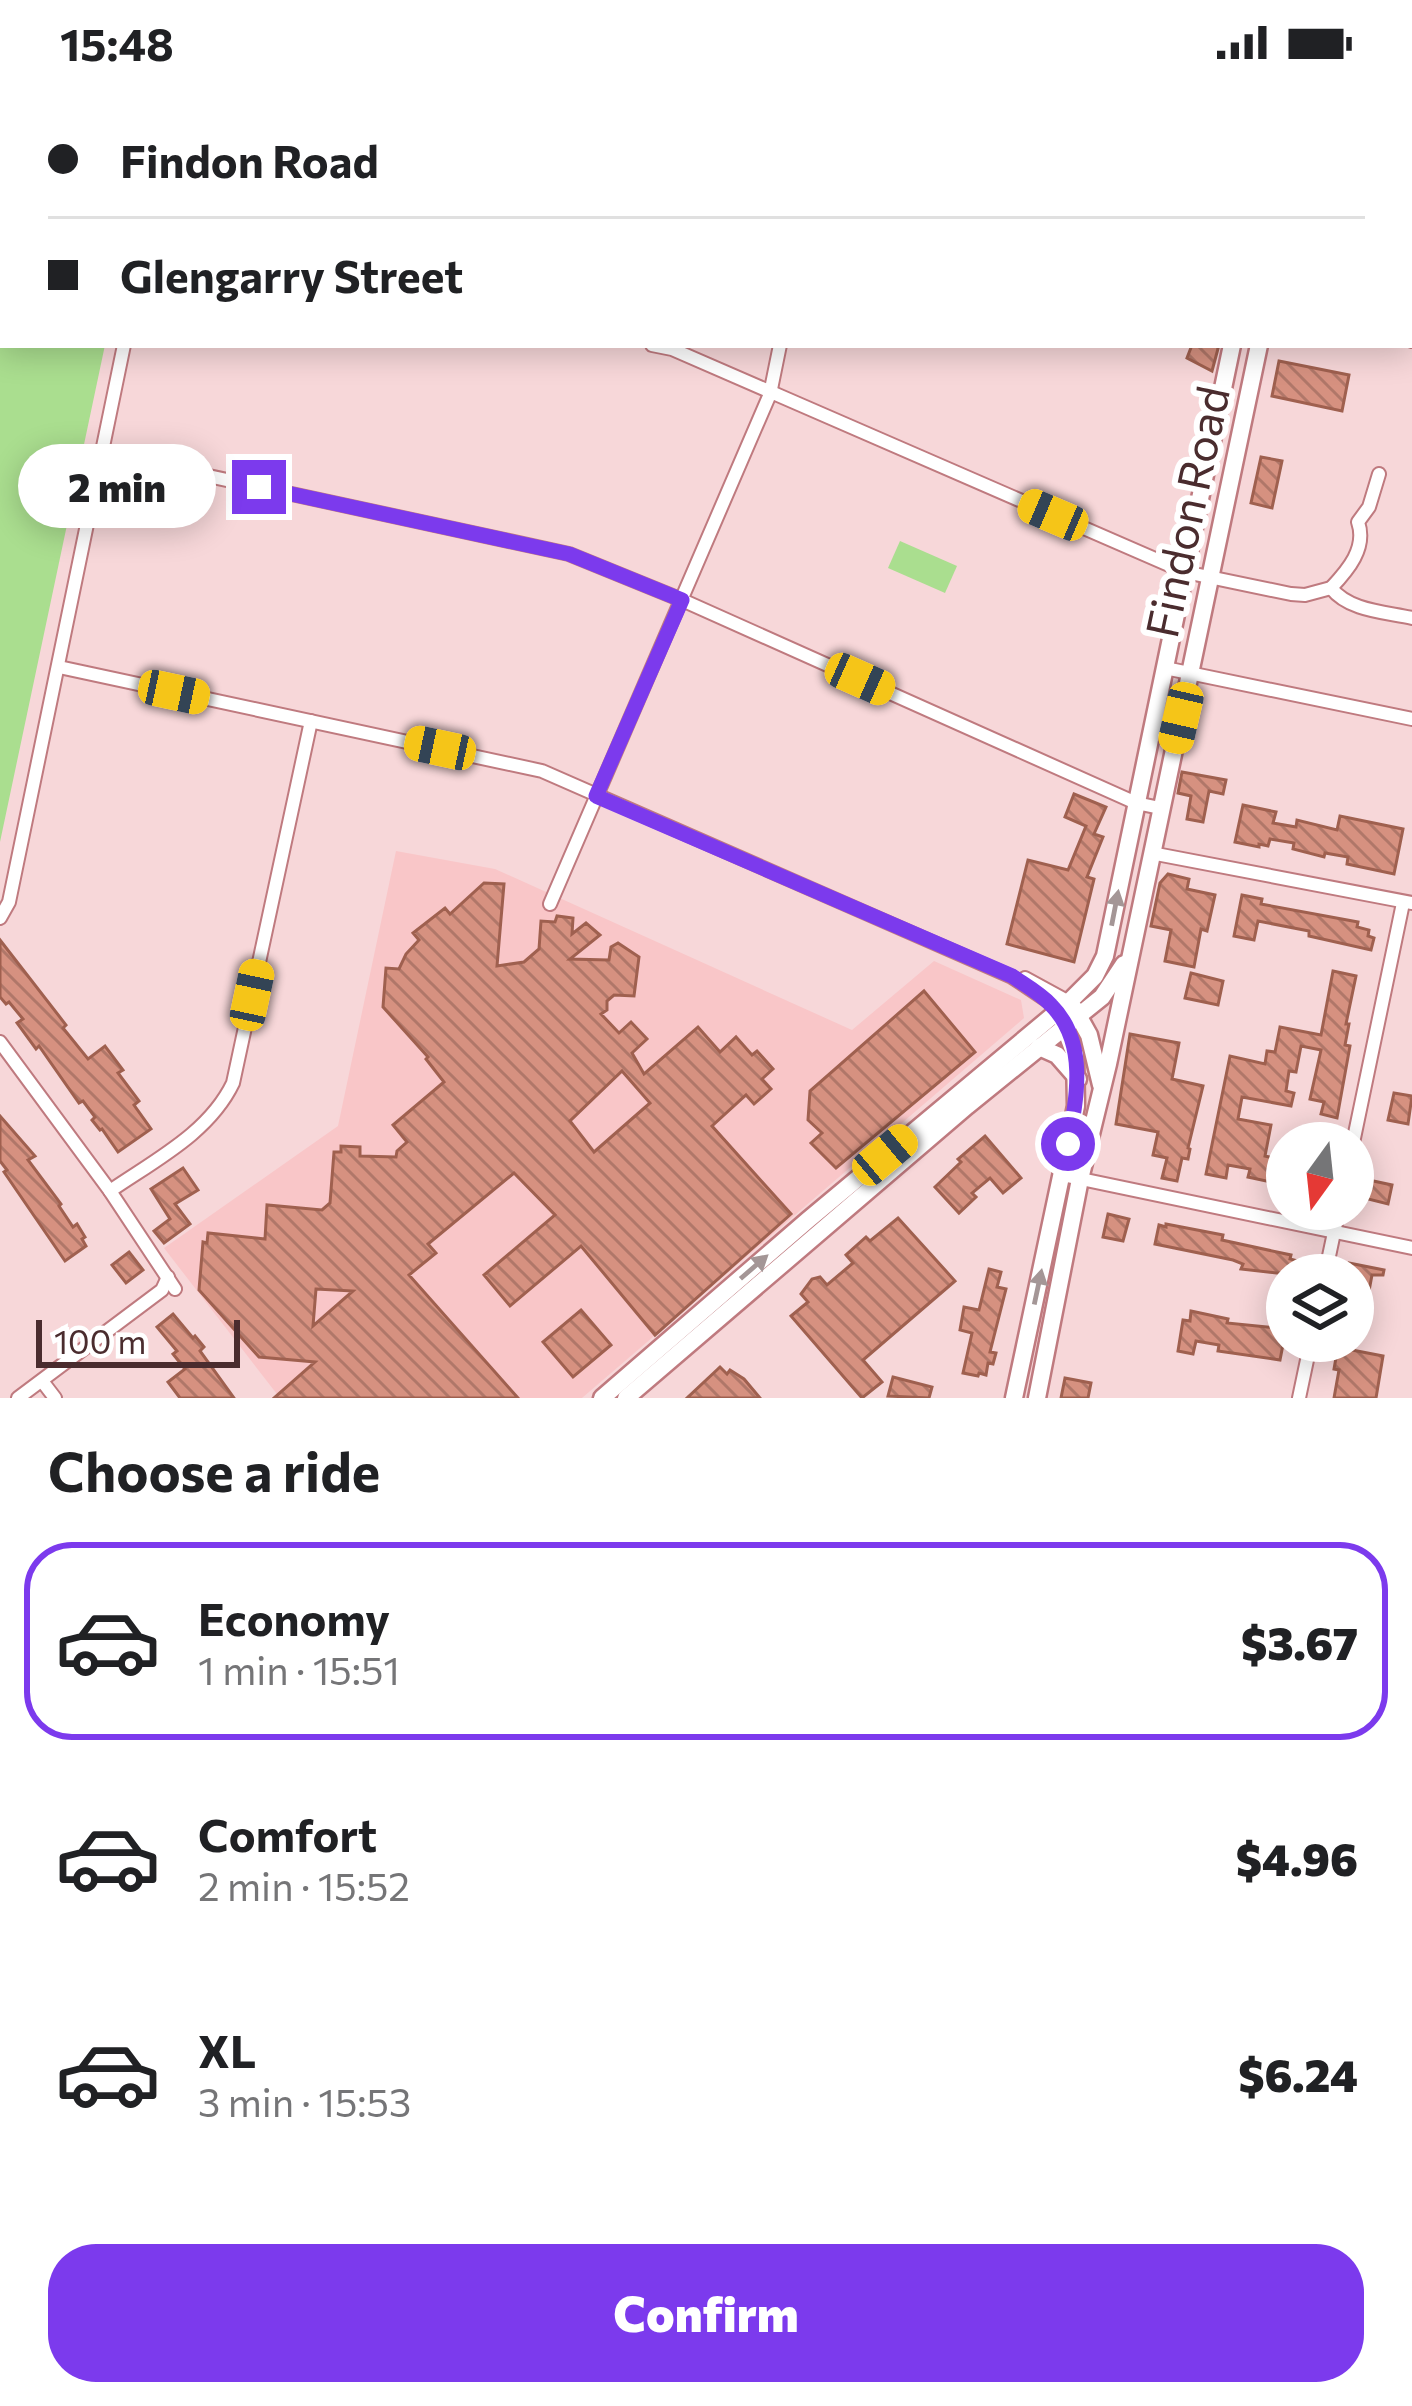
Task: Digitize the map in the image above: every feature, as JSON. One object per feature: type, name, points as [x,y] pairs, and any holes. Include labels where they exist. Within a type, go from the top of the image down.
[{"type":"main road","name":"Findon Road","points":[[1037,1398],[1071,1177],[1078,1079],[1068,1013],[1105,956],[1231,348]]},
{"type":"main road","name":"Findon Road","points":[[1014,1398],[1071,1177],[1101,1086],[1258,348]]},
{"type":"main road","points":[[602,1398],[1068,1013],[1102,997],[1131,953]]},
{"type":"main road","points":[[626,1398],[1040,1047],[1068,1013]]},
{"type":"main road","points":[[1068,1013],[1089,1035],[1101,1086]]},
{"type":"main road","points":[[1040,1047],[1057,1055],[1078,1079]]},
{"type":"street","points":[[0,918],[9,902],[123,348]]},
{"type":"street","points":[[667,348],[1185,572],[1292,594],[1331,588],[1351,564],[1362,535],[1358,522],[1369,507],[1378,474]]},
{"type":"street","points":[[550,904],[770,394],[779,348]]},
{"type":"street","points":[[102,453],[569,554],[1136,803],[1160,808]]},
{"type":"street","points":[[1331,588],[1337,597],[1356,606],[1412,618]]},
{"type":"street","points":[[59,667],[526,766],[1012,976],[1028,978],[1068,1013]]},
{"type":"street","points":[[1165,668],[1412,718]]},
{"type":"street","points":[[110,1191],[198,1129],[222,1105],[233,1083],[311,721]]},
{"type":"street","points":[[1151,853],[1408,903],[1358,1122]]},
{"type":"street","points":[[0,1042],[172,1283],[18,1398]]},
{"type":"street","points":[[1071,1177],[1412,1248]]},
{"type":"street","points":[[1329,1254],[1334,1232]]},
{"type":"street","points":[[1299,1398],[1307,1362]]},
{"type":"street","points":[[42,1381],[55,1398]]},
{"type":"shaded area","points":[[396,851],[495,869],[852,1030],[934,961],[1021,1000],[1024,1018],[582,1398],[280,1398],[164,1248],[338,1126]]},
{"type":"green space","points":[[0,348],[104,348],[0,842]]},
{"type":"green space","points":[[900,541],[957,566],[945,593],[888,568]]},
{"type":"building","points":[[1191,348],[1218,348],[1212,371],[1187,358]]},
{"type":"building","points":[[1279,361],[1349,375],[1342,411],[1272,396]]},
{"type":"building","points":[[1261,457],[1282,461],[1272,508],[1251,503]]},
{"type":"building","points":[[1182,772],[1226,780],[1223,794],[1209,791],[1203,822],[1187,819],[1191,796],[1178,793]]},
{"type":"building","points":[[1074,794],[1106,807],[1094,834],[1103,837],[1087,877],[1094,879],[1074,962],[1007,944],[1028,860],[1068,870],[1086,826],[1065,817]]},
{"type":"building","points":[[1243,805],[1276,812],[1273,823],[1296,827],[1297,820],[1337,830],[1340,816],[1403,829],[1394,874],[1347,864],[1348,857],[1293,849],[1294,843],[1270,839],[1268,846],[1259,847],[1235,842]]},
{"type":"building","points":[[1168,874],[1189,879],[1187,889],[1215,895],[1207,931],[1201,929],[1194,967],[1165,961],[1171,930],[1151,926],[1160,883]]},
{"type":"building","points":[[484,883],[504,884],[497,966],[524,962],[539,949],[541,921],[555,922],[557,916],[573,918],[572,934],[586,923],[600,935],[570,959],[609,960],[611,947],[618,943],[639,957],[634,996],[614,995],[601,1014],[619,1033],[631,1022],[647,1039],[632,1053],[644,1074],[698,1027],[720,1052],[736,1037],[752,1055],[757,1051],[773,1069],[762,1079],[771,1089],[754,1104],[746,1095],[712,1126],[791,1214],[655,1335],[581,1246],[510,1306],[484,1275],[555,1215],[514,1173],[428,1244],[436,1253],[409,1275],[518,1398],[274,1398],[315,1362],[259,1357],[199,1290],[203,1242],[207,1243],[208,1233],[265,1239],[267,1205],[322,1210],[330,1203],[334,1152],[341,1152],[341,1146],[360,1147],[360,1156],[396,1157],[407,1142],[393,1125],[444,1082],[383,1007],[386,968],[399,969],[419,940],[413,933],[445,908],[450,914]],"holes":[[[622,1071],[650,1103],[594,1152],[570,1121]],[[316,1289],[353,1291],[313,1326]]]},
{"type":"building","points":[[1242,895],[1262,899],[1261,904],[1358,922],[1357,927],[1369,930],[1368,936],[1374,938],[1371,950],[1258,921],[1254,940],[1234,936]]},
{"type":"building","points":[[0,940],[88,1059],[105,1046],[123,1070],[118,1073],[139,1101],[134,1105],[151,1129],[118,1152],[83,1101],[79,1103],[17,1023],[23,1019],[0,997]]},
{"type":"building","points":[[1333,971],[1356,976],[1337,1118],[1321,1114],[1324,1102],[1310,1099],[1321,1050],[1301,1046],[1296,1072],[1289,1071],[1286,1091],[1294,1093],[1291,1106],[1242,1097],[1238,1119],[1266,1124],[1266,1181],[1248,1177],[1250,1169],[1228,1165],[1226,1178],[1206,1174],[1230,1056],[1265,1064],[1267,1051],[1275,1052],[1280,1027],[1321,1035]]},
{"type":"building","points":[[1191,973],[1223,981],[1218,1005],[1185,998]]},
{"type":"building","points":[[924,991],[975,1052],[836,1168],[811,1143],[822,1133],[808,1120],[810,1091]]},
{"type":"building","points":[[1130,1034],[1179,1043],[1172,1079],[1203,1086],[1188,1159],[1182,1158],[1177,1181],[1162,1178],[1167,1158],[1153,1155],[1158,1132],[1116,1124]]},
{"type":"building","points":[[1394,1093],[1412,1096],[1408,1124],[1388,1120]]},
{"type":"building","points":[[0,1116],[35,1156],[28,1160],[73,1227],[77,1224],[85,1237],[86,1246],[65,1261],[4,1172]]},
{"type":"building","points":[[985,1136],[1021,1178],[1003,1193],[990,1178],[959,1213],[935,1187]]},
{"type":"building","points":[[183,1168],[198,1190],[175,1204],[190,1224],[164,1243],[154,1231],[170,1219],[151,1189]]},
{"type":"building","points":[[1374,1181],[1392,1185],[1388,1204],[1374,1200]]},
{"type":"building","points":[[1108,1214],[1129,1219],[1123,1241],[1103,1237]]},
{"type":"building","points":[[898,1218],[955,1281],[863,1360],[882,1382],[862,1398],[791,1316],[808,1302],[801,1294],[812,1279],[820,1277],[827,1285],[853,1263],[846,1255]]},
{"type":"building","points":[[1159,1225],[1223,1235],[1222,1240],[1286,1254],[1266,1254],[1266,1272],[1241,1269],[1243,1264],[1233,1260],[1155,1244]]},
{"type":"building","points":[[129,1252],[143,1270],[126,1283],[112,1265]]},
{"type":"building","points":[[989,1269],[1001,1272],[997,1287],[1006,1289],[990,1352],[996,1353],[993,1364],[988,1363],[986,1375],[978,1376],[963,1373],[972,1333],[960,1330],[964,1307],[979,1310]]},
{"type":"building","points":[[581,1310],[611,1345],[573,1377],[543,1342]]},
{"type":"building","points":[[1191,1311],[1228,1319],[1227,1323],[1266,1327],[1266,1358],[1218,1351],[1219,1345],[1196,1341],[1193,1354],[1178,1351],[1183,1320],[1190,1321]]},
{"type":"building","points":[[173,1314],[204,1347],[200,1351],[234,1398],[180,1398],[168,1382],[185,1369],[157,1327]]},
{"type":"building","points":[[1374,1354],[1383,1356],[1376,1398],[1334,1398],[1339,1370],[1334,1369],[1335,1362],[1374,1362]]},
{"type":"building","points":[[720,1367],[744,1379],[760,1398],[687,1398]]},
{"type":"building","points":[[893,1377],[932,1387],[929,1398],[888,1396]]},
{"type":"building","points":[[1065,1378],[1091,1383],[1088,1398],[1061,1398]]},
{"type":"route","points":[[259,487],[569,554],[682,600],[596,796],[1012,976],[1048,1000],[1065,1026],[1075,1055],[1076,1106],[1068,1144]]}]
